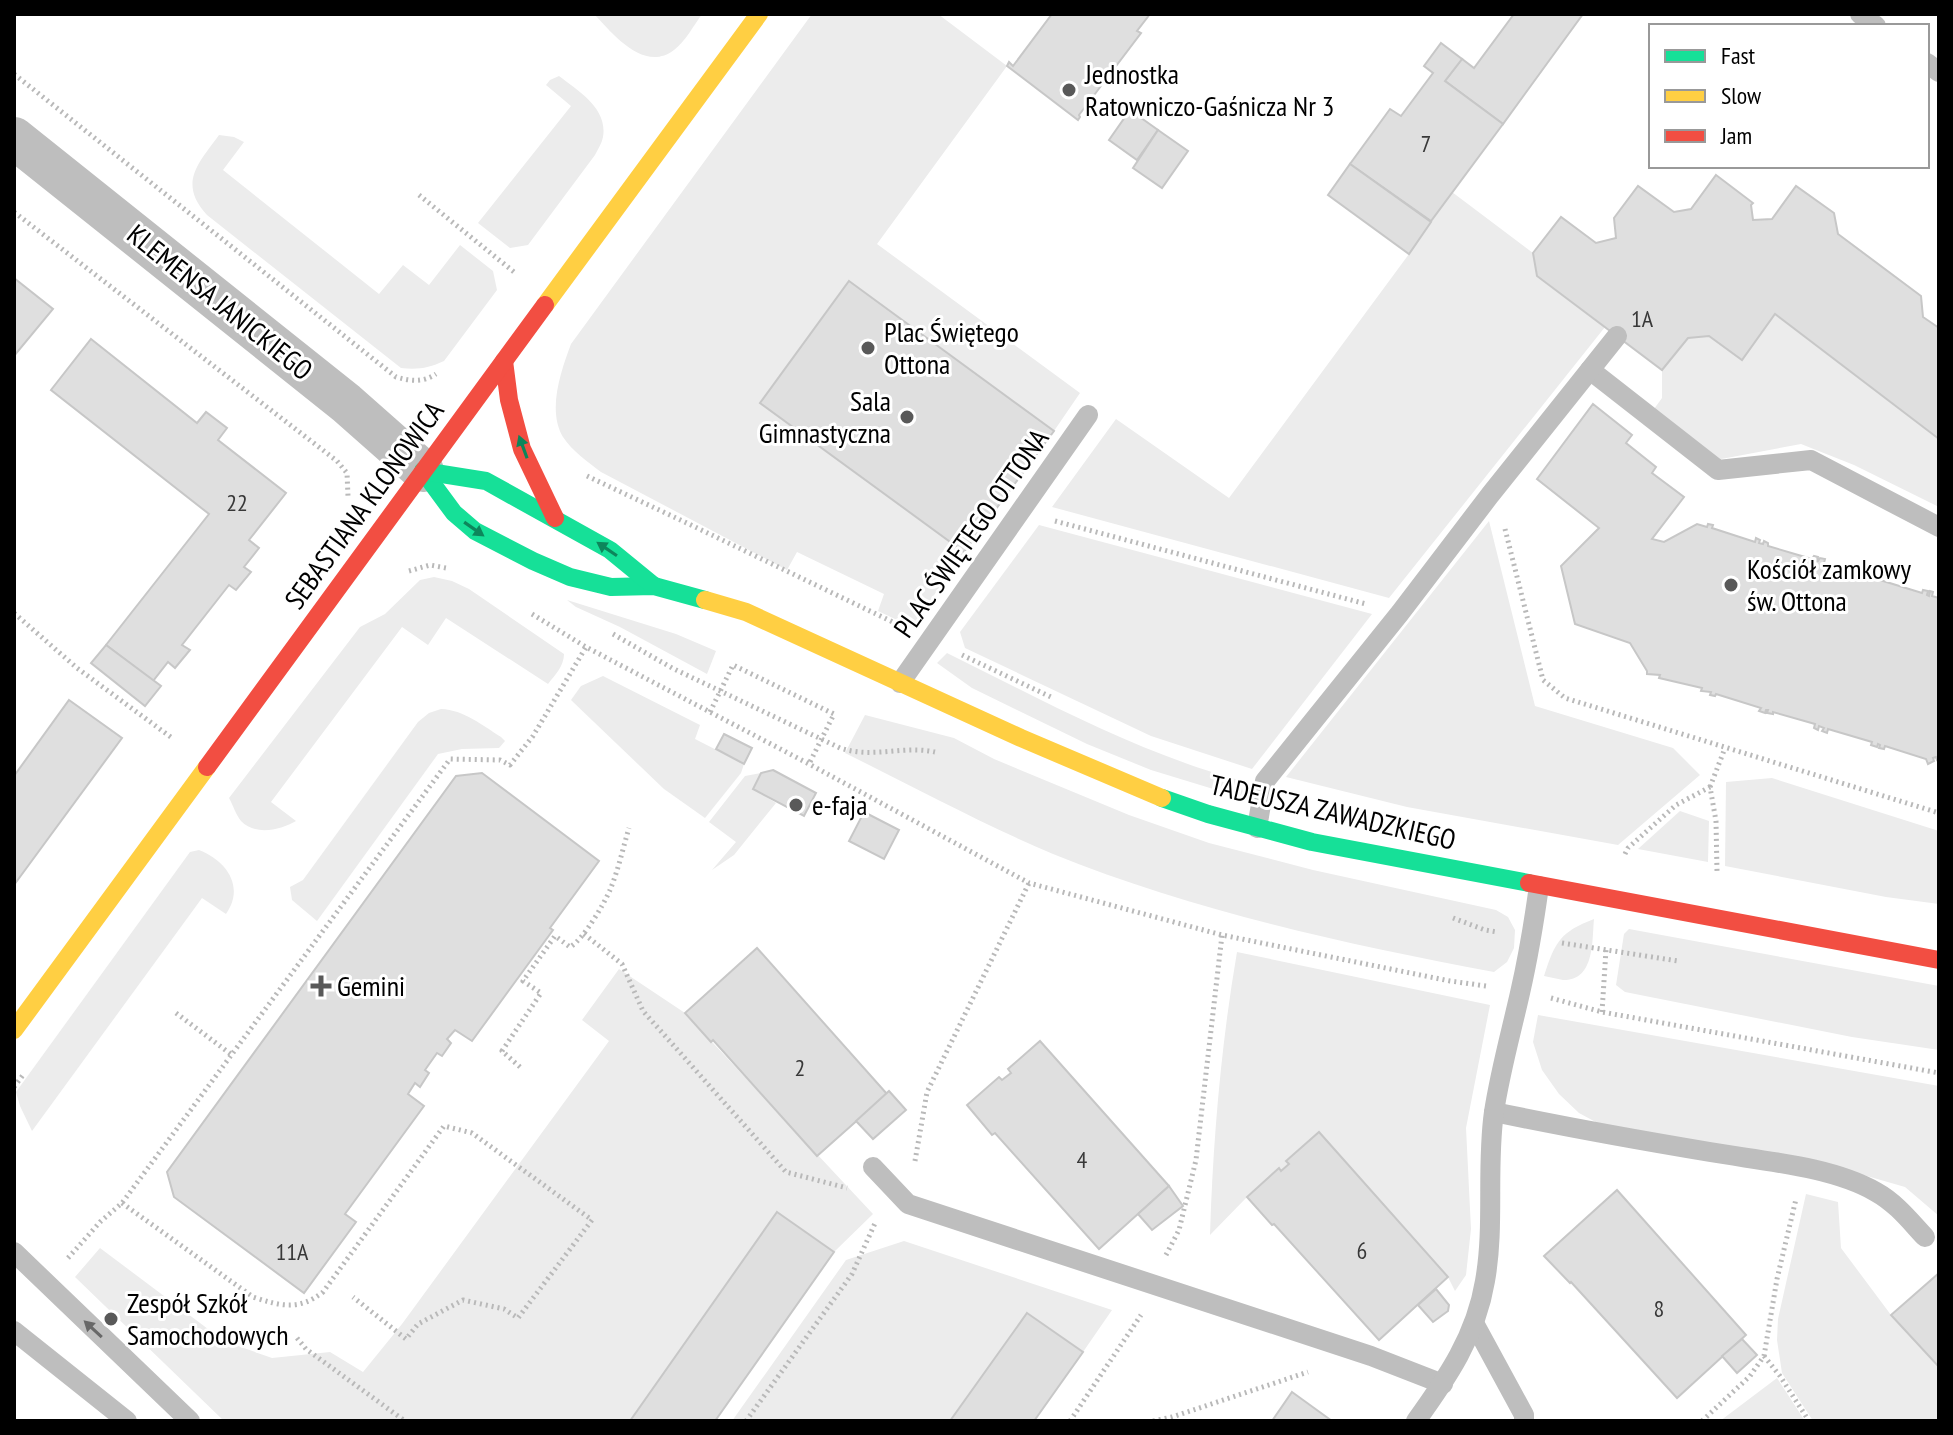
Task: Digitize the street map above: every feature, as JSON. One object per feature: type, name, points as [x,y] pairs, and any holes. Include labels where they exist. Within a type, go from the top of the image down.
[{"type":"street","name":"SEBASTIANA KLONOWICA","points":[[14,1030],[759,14]]},
{"type":"street","name":"KLEMENSA JANICKIEGO","points":[[14,138],[346,403],[423,471]]},
{"type":"street","points":[[504,361],[509,400],[522,449],[555,518]]},
{"type":"street","name":"TADEUSZA ZAWADZKIEGO","points":[[423,471],[486,481],[610,550],[654,586]]},
{"type":"street","name":"TADEUSZA ZAWADZKIEGO","points":[[423,471],[454,513],[475,531],[533,561],[570,577],[611,587],[654,586],[746,612],[1153,795],[1312,842],[1939,960]]},
{"type":"lane","points":[[1257,828],[1265,781],[1617,336]]},
{"type":"lane","points":[[1590,370],[1718,470],[1811,460],[1939,527]]},
{"type":"lane","name":"PLAC ŚWIĘTEGO OTTONA","points":[[900,683],[1088,415]]},
{"type":"lane","points":[[1416,1421],[1459,1359],[1474,1323],[1485,1283],[1494,1112],[1539,886]]},
{"type":"lane","points":[[1494,1112],[1849,1179],[1877,1192],[1901,1210],[1925,1237]]},
{"type":"lane","points":[[873,1167],[908,1204],[1371,1356],[1443,1384]]},
{"type":"lane","points":[[14,1252],[190,1421]]},
{"type":"lane","points":[[1474,1323],[1524,1415],[1524,1421]]},
{"type":"lane","points":[[14,1331],[127,1421]]},
{"type":"path","points":[[14,74],[396,377],[413,382],[439,372]]},
{"type":"path","points":[[419,195],[517,275]]},
{"type":"path","points":[[14,212],[337,461],[347,473],[348,503]]},
{"type":"path","points":[[583,474],[1053,698]]},
{"type":"path","points":[[1490,495],[1499,505],[1543,680],[1565,698],[1939,813]]},
{"type":"path","points":[[1020,512],[1400,613]]},
{"type":"path","points":[[404,573],[430,565],[455,570]]},
{"type":"path","points":[[524,610],[586,647],[1029,883],[1222,935],[1450,981],[1520,990],[1602,1012],[1939,1073]]},
{"type":"path","points":[[14,613],[77,668],[176,741]]},
{"type":"path","points":[[353,1297],[406,1339],[418,1324],[463,1300],[504,1309],[518,1318],[592,1220],[472,1133],[444,1126],[323,1292],[313,1300],[298,1305],[276,1305],[253,1297],[122,1203],[450,759],[500,760],[510,765],[533,736],[586,647]]},
{"type":"path","points":[[710,712],[733,665],[834,714],[809,764]]},
{"type":"path","points":[[1717,871],[1716,821],[1710,787],[1725,748]]},
{"type":"path","points":[[1621,866],[1628,848],[1676,805],[1710,787]]},
{"type":"path","points":[[520,1067],[502,1051],[541,993],[523,981],[555,936],[570,947],[578,943],[610,891],[629,828]]},
{"type":"path","points":[[1611,852],[1625,855]]},
{"type":"path","points":[[584,934],[622,964],[643,1011],[786,1172],[908,1204],[927,1092],[1029,883]]},
{"type":"path","points":[[1070,1421],[1144,1311],[1151,1284],[1179,1230],[1196,1160],[1222,935]]},
{"type":"path","points":[[1602,1012],[1608,938]]},
{"type":"path","points":[[176,1013],[232,1055]]},
{"type":"path","points":[[14,1087],[23,1075]]},
{"type":"path","points":[[1702,1421],[1750,1376],[1764,1356],[1777,1279],[1803,1168]]},
{"type":"path","points":[[746,1421],[852,1274],[887,1199]]},
{"type":"path","points":[[297,1338],[306,1349],[405,1421]]},
{"type":"path","points":[[1153,1421],[1293,1376],[1371,1356]]},
{"type":"path","points":[[1764,1356],[1809,1421]]},
{"type":"shaded area","points":[[594,14],[702,14],[678,47],[663,56],[652,57],[630,48]]},
{"type":"shaded area","points":[[812,14],[938,14],[1007,66],[877,244],[1080,393],[1054,431],[849,281],[760,402],[964,552],[914,628],[878,611],[884,594],[797,552],[787,570],[601,472],[580,456],[563,437],[556,415],[557,390],[571,344]]},
{"type":"shaded area","points":[[559,76],[583,94],[596,109],[603,127],[602,139],[595,155],[528,245],[510,248],[478,223],[571,106],[546,85]]},
{"type":"shaded area","points":[[219,135],[244,142],[223,170],[379,294],[403,265],[429,285],[460,245],[493,271],[497,290],[444,361],[423,368],[401,368],[207,215],[194,193],[194,174]]},
{"type":"shaded area","points":[[1452,192],[1533,253],[1537,276],[1605,327],[1389,598],[1052,507],[1116,419],[1229,498]]},
{"type":"shaded area","points":[[1775,314],[1939,439],[1939,507],[1854,465],[1801,444],[1716,460],[1654,409],[1662,398],[1662,370],[1688,338],[1709,336],[1742,360]]},
{"type":"shaded area","points":[[1489,521],[1535,706],[1673,748],[1700,775],[1618,845],[1407,807],[1286,777]]},
{"type":"shaded area","points":[[1039,525],[1372,614],[1252,769],[1151,736],[965,648],[960,632]]},
{"type":"shaded area","points":[[434,577],[469,589],[564,654],[556,674],[548,684],[446,618],[428,645],[402,627],[271,802],[296,821],[268,830],[247,826],[239,819],[229,798],[360,627],[385,614],[420,580]]},
{"type":"shaded area","points":[[567,600],[676,634],[716,651],[707,674],[576,607]]},
{"type":"shaded area","points":[[947,653],[1126,740],[1239,780],[1246,799],[1151,770],[1087,744],[972,688],[937,663]]},
{"type":"shaded area","points":[[603,676],[700,725],[695,739],[744,764],[741,773],[705,818],[664,789],[571,700],[581,686]]},
{"type":"shaded area","points":[[441,709],[465,715],[505,741],[499,748],[462,749],[438,754],[317,921],[292,900],[290,887],[303,880],[418,722],[429,713]]},
{"type":"shaded area","points":[[865,715],[954,738],[994,759],[1129,815],[1209,843],[1313,870],[1496,910],[1508,917],[1515,930],[1514,948],[1507,962],[1494,972],[1270,924],[1160,893],[1106,874],[1000,830],[845,753]]},
{"type":"shaded area","points":[[761,773],[753,789],[776,803],[734,855],[712,870],[736,842],[709,822],[745,776]]},
{"type":"shaded area","points":[[1772,778],[1939,831],[1939,904],[1725,866],[1726,782]]},
{"type":"shaded area","points":[[1680,811],[1709,821],[1708,862],[1638,849]]},
{"type":"shaded area","points":[[199,850],[218,861],[230,876],[234,894],[226,914],[202,898],[32,1131],[16,1092],[190,852]]},
{"type":"shaded area","points":[[1594,919],[1590,958],[1581,974],[1563,980],[1544,976],[1560,940],[1573,929]]},
{"type":"shaded area","points":[[1629,929],[1939,986],[1939,1050],[1852,1037],[1625,992],[1616,985],[1624,934]]},
{"type":"shaded area","points":[[1237,952],[1490,1005],[1466,1128],[1471,1229],[1466,1275],[1455,1291],[1448,1277],[1319,1132],[1287,1162],[1289,1164],[1281,1171],[1278,1169],[1210,1235],[1219,1093]]},
{"type":"shaded area","points":[[619,969],[685,1013],[873,1214],[834,1252],[777,1213],[630,1421],[224,1421],[75,1277],[100,1248],[224,1341],[272,1358],[330,1352],[363,1372],[402,1324],[609,1041],[582,1020]]},
{"type":"shaded area","points":[[1538,1015],[1939,1086],[1939,1216],[1905,1187],[1860,1174],[1605,1127],[1579,1113],[1559,1094],[1542,1070],[1533,1042]]},
{"type":"shaded area","points":[[1806,1194],[1838,1202],[1841,1248],[1891,1315],[1939,1367],[1939,1421],[1813,1421],[1782,1373],[1777,1340],[1778,1319]]},
{"type":"shaded area","points":[[904,1241],[1112,1310],[1083,1352],[1027,1313],[950,1421],[732,1421],[846,1260]]},
{"type":"shaded area","points":[[1777,1378],[1805,1421],[1720,1421]]},
{"type":"building","name":"Jednostka Ratowniczo-Gaśnicza Nr 3","points":[[1052,14],[1150,14],[1137,31],[1141,33],[1078,120],[1007,66],[1009,62],[1013,66]]},
{"type":"building","points":[[1514,14],[1583,14],[1503,124],[1445,81],[1462,59],[1474,68]]},
{"type":"building","points":[[1441,43],[1462,59],[1445,81],[1503,124],[1431,221],[1350,164],[1390,109],[1401,116],[1433,73],[1424,66]]},
{"type":"building","points":[[1130,110],[1158,130],[1137,160],[1109,140]]},
{"type":"building","points":[[1158,130],[1188,151],[1162,188],[1133,168]]},
{"type":"building","points":[[1350,164],[1431,222],[1409,254],[1328,195]]},
{"type":"building","points":[[1716,175],[1753,203],[1753,220],[1772,219],[1796,186],[1834,213],[1838,234],[1921,296],[1923,317],[1939,328],[1939,439],[1775,314],[1742,360],[1709,336],[1688,338],[1662,370],[1537,276],[1533,253],[1561,217],[1596,243],[1616,238],[1614,218],[1638,186],[1674,212],[1691,209]]},
{"type":"building","points":[[14,278],[53,309],[14,356]]},
{"type":"building","name":"Sala Gimnastyczna","points":[[849,281],[1054,431],[964,552],[760,403]]},
{"type":"building","points":[[91,339],[197,423],[206,412],[227,428],[218,440],[286,493],[249,540],[259,548],[244,567],[251,572],[236,590],[229,585],[182,645],[190,650],[175,668],[168,662],[153,681],[106,645],[209,514],[51,390]]},
{"type":"building","name":"Kościół zamkowy św. Ottona","points":[[1593,404],[1632,435],[1626,443],[1656,467],[1652,473],[1684,497],[1652,539],[1664,542],[1697,524],[1713,525],[1712,528],[1755,542],[1756,538],[1760,540],[1759,543],[1768,543],[1768,546],[1812,559],[1818,557],[1817,561],[1825,559],[1824,563],[1867,576],[1867,573],[1872,574],[1871,577],[1875,579],[1876,575],[1881,577],[1880,580],[1922,593],[1923,590],[1928,591],[1929,596],[1930,591],[1933,592],[1932,596],[1939,598],[1939,759],[1933,758],[1934,761],[1928,764],[1926,759],[1885,746],[1884,749],[1879,748],[1878,744],[1877,747],[1871,745],[1872,742],[1828,729],[1827,733],[1819,726],[1818,730],[1814,728],[1815,724],[1767,713],[1768,710],[1765,713],[1759,711],[1761,708],[1716,694],[1710,695],[1711,692],[1701,691],[1702,688],[1647,674],[1630,643],[1575,624],[1561,566],[1599,528],[1537,479]]},
{"type":"building","points":[[106,645],[161,686],[145,706],[91,663]]},
{"type":"building","points":[[69,700],[122,738],[14,885],[14,776]]},
{"type":"building","points":[[724,734],[752,748],[744,764],[716,749]]},
{"type":"building","name":"e-faja","points":[[773,770],[816,793],[804,816],[753,789],[761,773]]},
{"type":"building","points":[[482,773],[599,861],[472,1041],[455,1030],[447,1039],[451,1043],[442,1056],[437,1053],[425,1070],[429,1073],[420,1087],[415,1083],[408,1094],[424,1106],[345,1214],[356,1222],[304,1293],[174,1197],[167,1172],[456,776]]},
{"type":"building","points":[[864,812],[899,830],[884,859],[849,841]]},
{"type":"building","points":[[757,948],[887,1094],[817,1156],[685,1013]]},
{"type":"building","points":[[1040,1041],[1169,1186],[1099,1249],[967,1105],[999,1077],[1002,1080],[1011,1073],[1008,1069]]},
{"type":"building","points":[[889,1091],[906,1110],[873,1139],[856,1121]]},
{"type":"building","points":[[1319,1132],[1448,1277],[1379,1340],[1247,1197],[1279,1168],[1281,1171],[1289,1164],[1286,1161]]},
{"type":"building","points":[[1169,1186],[1183,1206],[1152,1230],[1138,1214]]},
{"type":"building","points":[[1617,1190],[1746,1335],[1677,1398],[1544,1256]]},
{"type":"building","points":[[777,1212],[834,1252],[715,1421],[630,1421]]},
{"type":"building","points":[[1939,1273],[1939,1367],[1891,1315]]},
{"type":"building","points":[[1436,1289],[1449,1305],[1448,1311],[1433,1322],[1418,1305]]},
{"type":"building","points":[[1027,1313],[1083,1352],[1034,1421],[950,1421]]},
{"type":"building","points":[[1742,1339],[1757,1355],[1737,1373],[1722,1356]]},
{"type":"building","points":[[1292,1392],[1332,1421],[1272,1421]]},
{"type":"traffic: fast","points":[[423,471],[454,513],[475,531],[533,561],[570,577],[611,587],[654,586],[705,600]]},
{"type":"traffic: fast","points":[[423,471],[486,481],[610,550],[654,586]]},
{"type":"traffic: fast","points":[[1162,798],[1208,814],[1312,842],[1529,883]]},
{"type":"traffic: slow","points":[[545,305],[759,14]]},
{"type":"traffic: slow","points":[[705,600],[746,612],[1021,738],[1162,798]]},
{"type":"traffic: slow","points":[[14,1030],[207,767]]},
{"type":"traffic: jam","points":[[207,767],[545,305]]},
{"type":"traffic: jam","points":[[504,361],[509,400],[522,449],[555,518]]},
{"type":"traffic: jam","points":[[1529,883],[1939,960]]},
{"type":"place","name":"Jednostka Ratowniczo-Gaśnicza Nr 3","points":[[1069,90]]},
{"type":"place","name":"Plac Świętego Ottona","points":[[868,348]]},
{"type":"place","name":"Sala Gimnastyczna","points":[[907,417]]},
{"type":"place","name":"Kościół zamkowy św. Ottona","points":[[1731,585]]},
{"type":"place","name":"e-faja","points":[[796,805]]},
{"type":"place","name":"Gemini","points":[[321,986]]},
{"type":"place","name":"Zespół Szkół Samochodowych","points":[[111,1319]]}]
